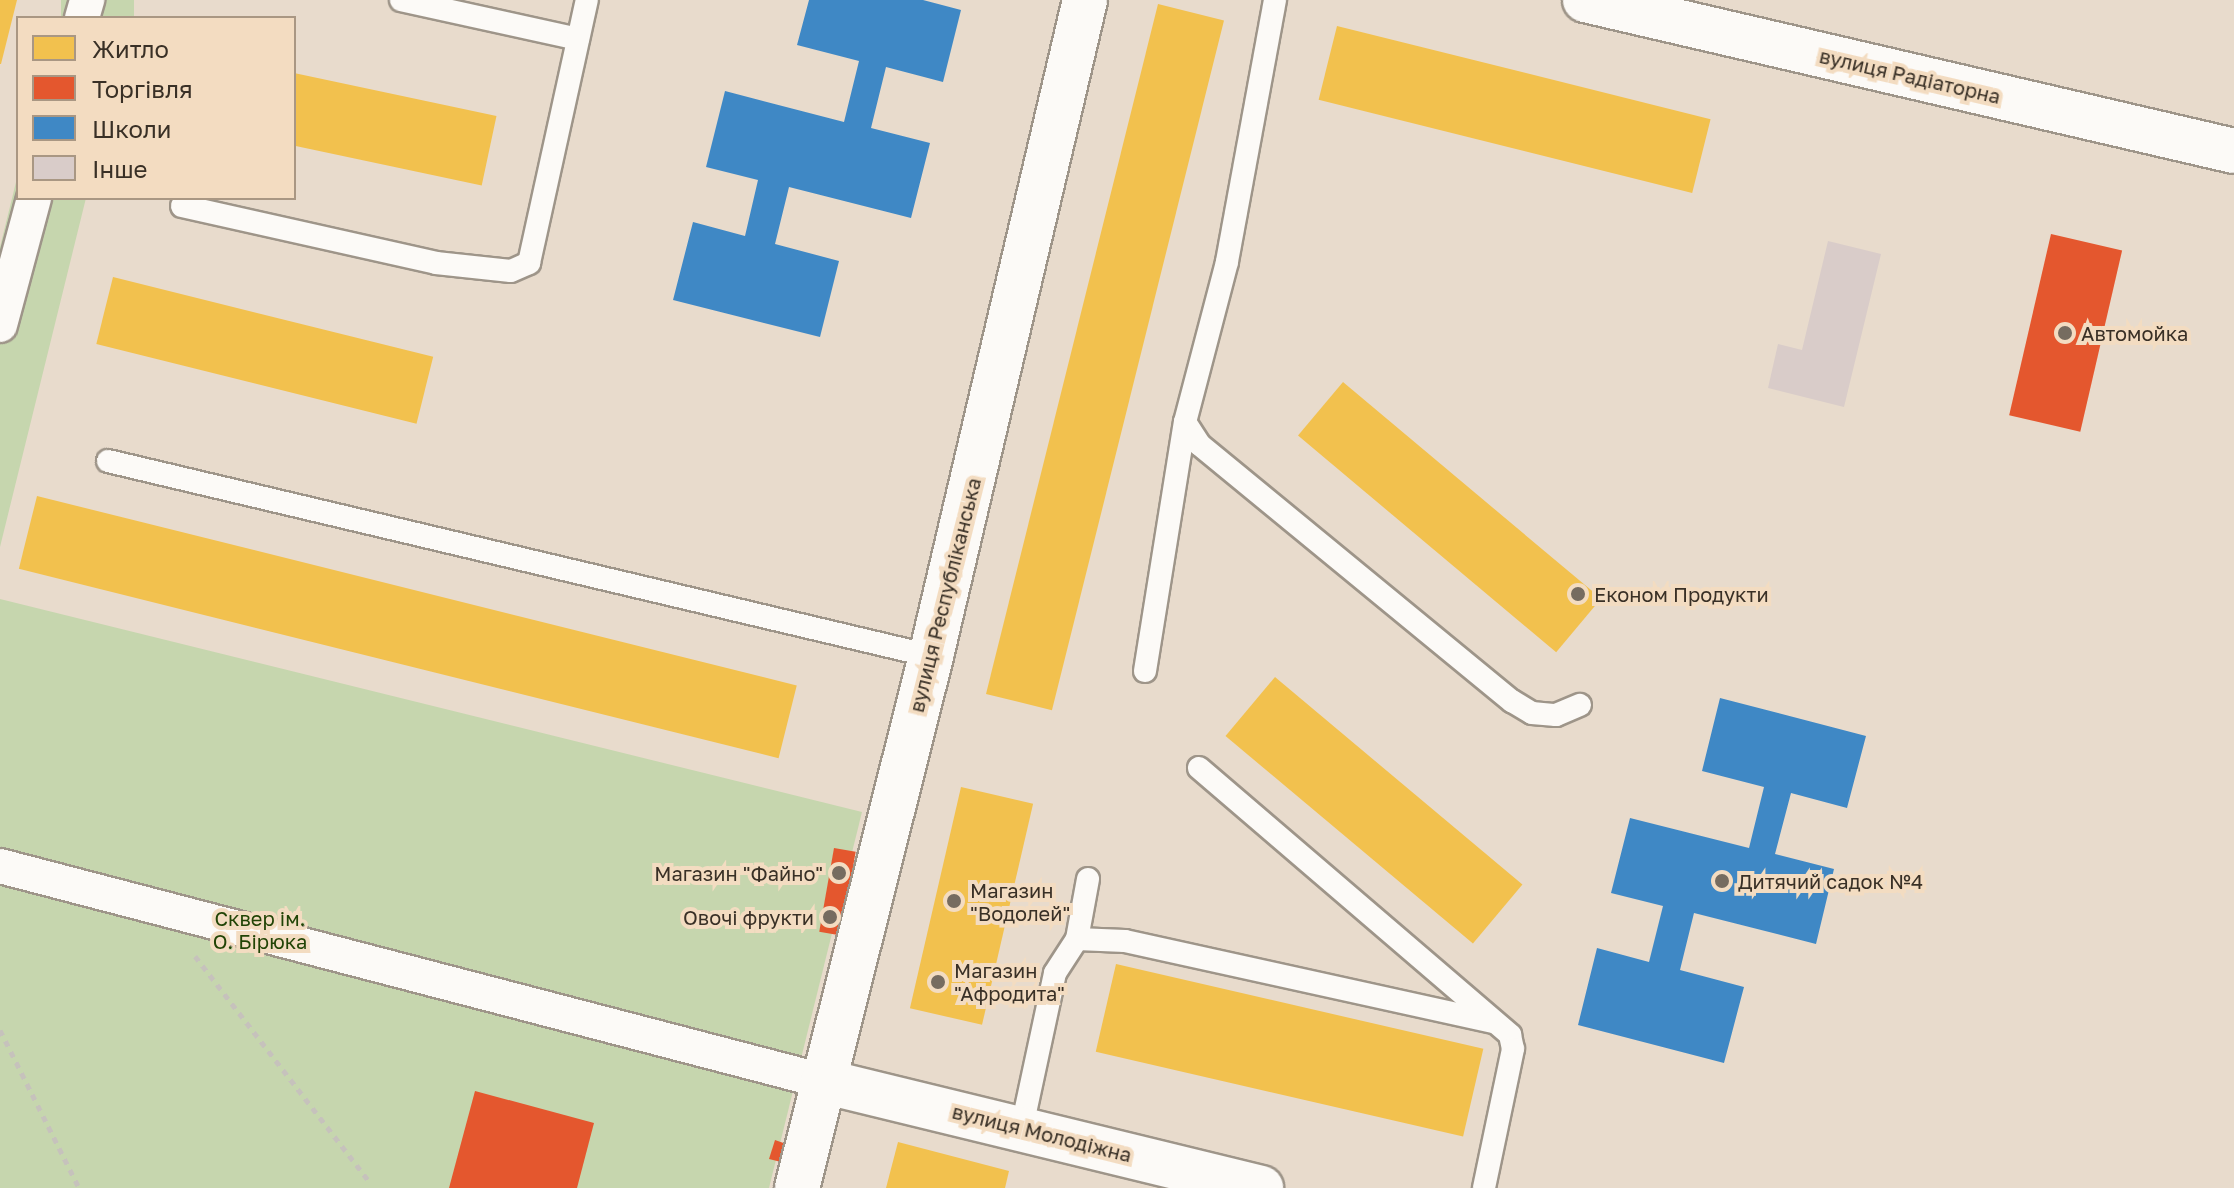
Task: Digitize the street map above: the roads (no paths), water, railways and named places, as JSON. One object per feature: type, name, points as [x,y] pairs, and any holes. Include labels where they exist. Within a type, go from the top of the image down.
[{"type":"street","name":"вулиця Республіканська","points":[[797,1188],[931,656],[1085,0]]},
{"type":"street","name":"вулиця Радіаторна","points":[[1585,0],[2234,151]]},
{"type":"street","points":[[0,325],[33,200]]},
{"type":"street","points":[[0,866],[823,1081]]},
{"type":"street","name":"вулиця Молодіжна","points":[[823,1081],[1022,1127],[1261,1188]]},
{"type":"lane","points":[[401,0],[578,39]]},
{"type":"lane","points":[[182,206],[436,263],[511,271],[529,263],[587,0]]},
{"type":"lane","points":[[1145,671],[1185,422],[1227,262],[1275,0]]},
{"type":"lane","points":[[1185,422],[1200,445],[1512,701],[1532,713],[1556,715],[1580,705]]},
{"type":"lane","points":[[108,461],[931,656]]},
{"type":"lane","points":[[1199,768],[1500,1023],[1513,1049],[1484,1188]]},
{"type":"lane","points":[[1022,1127],[1055,973],[1077,939],[1088,879]]},
{"type":"lane","points":[[1077,939],[1125,941],[1500,1023]]},
{"type":"place","name":"Автомойка","points":[[2065,333]]},
{"type":"place","name":"Економ Продукти","points":[[1578,594]]},
{"type":"place","name":"Магазин \"Файно\"","points":[[839,873]]},
{"type":"place","name":"Дитячий садок №4","points":[[1722,881]]},
{"type":"place","name":"Магазин \"Водолей\"","points":[[954,901]]},
{"type":"place","name":"Овочі фрукти","points":[[830,917]]},
{"type":"place","name":"Магазин \"Афродита\"","points":[[938,982]]},
{"type":"park label","name":"Сквер ім. О. Бірюка","points":[[260,930]]}]
